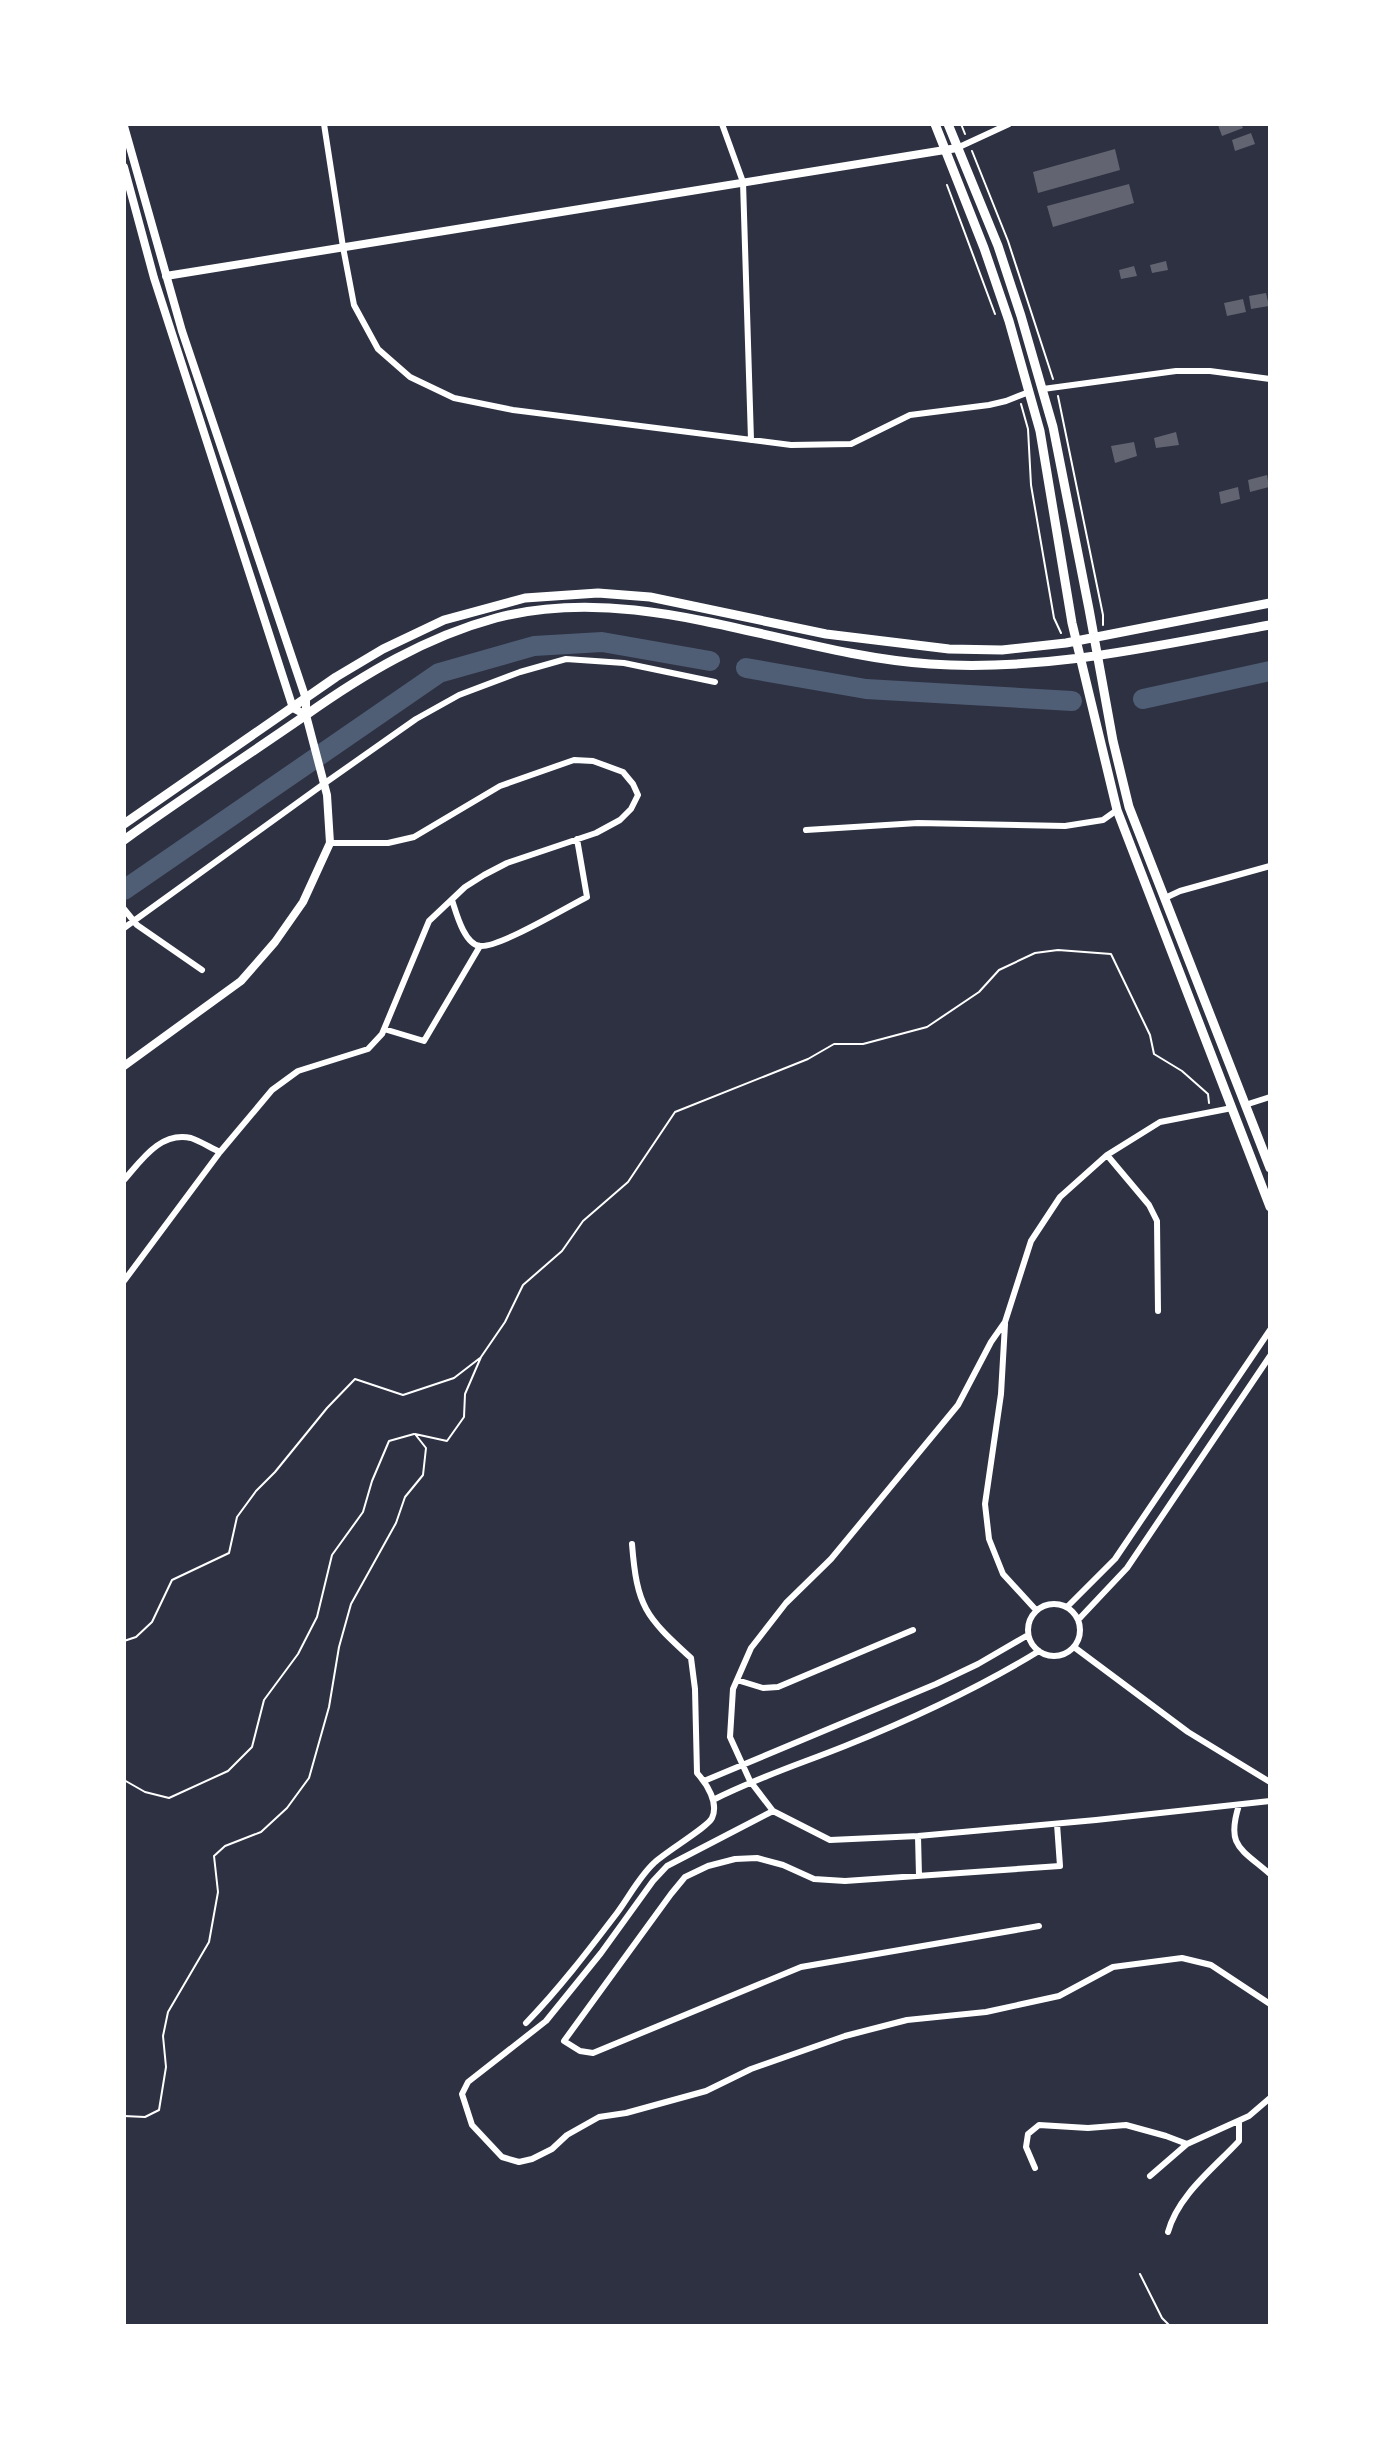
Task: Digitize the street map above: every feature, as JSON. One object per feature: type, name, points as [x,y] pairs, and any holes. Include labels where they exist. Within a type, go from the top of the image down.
[{"type":"main road","points":[[935,124],[984,248],[1040,431],[1077,641],[1117,810],[1270,1207]]},
{"type":"main road","points":[[948,124],[998,246],[1043,389],[1129,807],[1270,1168]]},
{"type":"main road","points":[[124,824],[336,677],[383,649],[444,620],[525,598],[598,593],[650,597],[826,634],[936,648],[1002,650],[1077,641],[1270,603]]},
{"type":"main road","points":[[124,840],[334,694],[435,639],[498,617],[581,607],[639,609],[864,656],[931,664],[996,665],[1081,660],[1270,625]]},
{"type":"street","points":[[324,124],[354,305],[378,349],[410,377],[454,398],[573,419],[791,445],[851,444],[910,415],[998,403],[1029,392]]},
{"type":"street","points":[[722,124],[743,182],[751,440]]},
{"type":"street","points":[[166,276],[945,151],[1009,124]]},
{"type":"street","points":[[124,126],[182,331],[306,699],[306,715],[325,783],[330,843],[303,902],[275,942],[241,981],[124,1066]]},
{"type":"street","points":[[124,167],[154,278],[293,708],[306,715]]},
{"type":"street","points":[[1043,389],[1176,371],[1210,371],[1270,379]]},
{"type":"street","points":[[124,928],[416,719],[459,695],[566,659],[624,663],[715,682]]},
{"type":"street","points":[[124,1281],[220,1152],[272,1090],[298,1071],[368,1049],[384,1029],[429,921],[475,881],[507,863],[596,833],[620,820],[631,809],[638,795],[623,772],[593,761],[574,760],[500,786],[414,837],[388,843],[330,843]]},
{"type":"street","points":[[806,830],[918,823],[1065,826],[1103,820],[1117,810]]},
{"type":"street","points":[[452,900],[461,929],[474,944],[480,946],[501,941],[587,897],[577,839]]},
{"type":"street","points":[[1165,898],[1270,866]]},
{"type":"street","points":[[124,909],[133,921],[202,970]]},
{"type":"street","points":[[384,1029],[424,1041],[480,946]]},
{"type":"street","points":[[1245,1105],[1270,1097]]},
{"type":"street","points":[[1036,1610],[1003,1574],[989,1539],[985,1504],[1001,1394],[1005,1322],[1031,1241],[1060,1197],[1107,1155],[1160,1122],[1232,1108]]},
{"type":"street","points":[[124,1180],[154,1146],[177,1137],[192,1138],[220,1152]]},
{"type":"street","points":[[1107,1155],[1149,1205],[1157,1221],[1158,1311]]},
{"type":"street","points":[[1005,1322],[958,1405],[831,1559],[786,1603],[751,1648],[733,1689],[730,1737],[750,1781],[773,1811],[830,1840],[1057,1824],[1270,1801]]},
{"type":"street","points":[[1067,1607],[1115,1559],[1270,1330]]},
{"type":"street","points":[[1078,1620],[1127,1568],[1270,1356]]},
{"type":"street","points":[[526,2023],[550,1998],[651,1865],[708,1824],[714,1816],[713,1800],[697,1773],[691,1658],[662,1632],[641,1601],[632,1544]]},
{"type":"street","points":[[1049,1604],[1067,1607],[1078,1620],[1080,1632],[1074,1647],[1054,1656],[1039,1651],[1028,1635],[1028,1624],[1036,1610],[1049,1604]]},
{"type":"street","points":[[737,1680],[763,1688],[778,1687],[913,1630]]},
{"type":"street","points":[[704,1781],[936,1684],[1028,1635]]},
{"type":"street","points":[[1074,1647],[1188,1732],[1270,1782]]},
{"type":"street","points":[[713,1800],[750,1781],[845,1746],[950,1700],[999,1676],[1039,1651]]},
{"type":"street","points":[[1239,1805],[1233,1835],[1238,1846],[1270,1874]]},
{"type":"street","points":[[773,1811],[667,1866],[546,2021],[468,2082],[462,2094],[472,2125],[502,2157],[519,2162],[532,2159],[599,2117],[626,2113],[706,2091],[751,2069],[845,2036],[907,2020],[986,2012],[1059,1996],[1113,1967],[1182,1958],[1211,1965],[1270,2004]]},
{"type":"street","points":[[1039,1926],[801,1967],[593,2053],[580,2051],[564,2041],[685,1877],[722,1862],[757,1858],[783,1865],[814,1879],[845,1881],[1060,1866],[1057,1824]]},
{"type":"street","points":[[918,1836],[919,1876]]},
{"type":"street","points":[[1150,2176],[1187,2144],[1249,2116],[1270,2098]]},
{"type":"street","points":[[1168,2232],[1171,2220],[1183,2201],[1239,2141],[1239,2121]]},
{"type":"street","points":[[1035,2168],[1026,2147],[1028,2134],[1039,2125],[1088,2128],[1126,2125],[1187,2144]]},
{"type":"path","points":[[124,1780],[145,1792],[169,1798],[228,1771],[252,1747],[264,1700],[298,1654],[317,1617],[332,1555],[363,1512],[389,1441],[415,1434],[447,1441],[464,1417],[465,1394],[481,1357],[505,1322],[523,1285],[562,1251],[583,1221],[628,1182],[675,1112],[808,1059],[834,1044],[863,1044],[927,1027],[979,992],[999,970],[1035,953],[1058,950],[1111,954],[1150,1035],[1154,1054],[1182,1071],[1208,1094],[1210,1112]]},
{"type":"path","points":[[124,1641],[136,1637],[152,1622],[172,1580],[229,1553],[237,1517],[256,1491],[355,1379],[403,1395],[454,1378],[481,1357]]},
{"type":"path","points":[[124,2116],[145,2117],[159,2110],[166,2067],[163,2036],[168,2012],[209,1942],[218,1892],[214,1856],[225,1846],[261,1832],[287,1808],[309,1778],[329,1707],[339,1647],[351,1604],[396,1523],[405,1497],[423,1475],[426,1448],[415,1434]]},
{"type":"path","points":[[1140,2274],[1162,2318],[1170,2326]]},
{"type":"building","points":[[1220,124],[1241,124],[1243,128],[1222,136]]},
{"type":"building","points":[[1251,133],[1255,144],[1235,151],[1232,140]]},
{"type":"building","points":[[1115,149],[1120,170],[1038,193],[1033,172]]},
{"type":"building","points":[[1129,184],[1134,203],[1053,227],[1047,206]]},
{"type":"building","points":[[1166,261],[1168,270],[1152,273],[1150,265]]},
{"type":"building","points":[[1134,266],[1137,276],[1121,279],[1119,270]]},
{"type":"building","points":[[1266,293],[1269,306],[1251,309],[1249,296]]},
{"type":"building","points":[[1243,299],[1246,312],[1227,316],[1224,303]]},
{"type":"building","points":[[1176,432],[1179,445],[1156,448],[1154,438]]},
{"type":"building","points":[[1134,442],[1137,456],[1115,463],[1111,446]]},
{"type":"building","points":[[1267,475],[1269,487],[1250,492],[1248,480]]},
{"type":"building","points":[[1238,487],[1240,499],[1221,504],[1219,492]]},
{"type":"waterway","points":[[124,890],[439,673],[534,646],[602,642],[710,661]]},
{"type":"waterway","points":[[746,668],[866,689],[1072,701]]},
{"type":"waterway","points":[[1143,699],[1270,671]]}]
